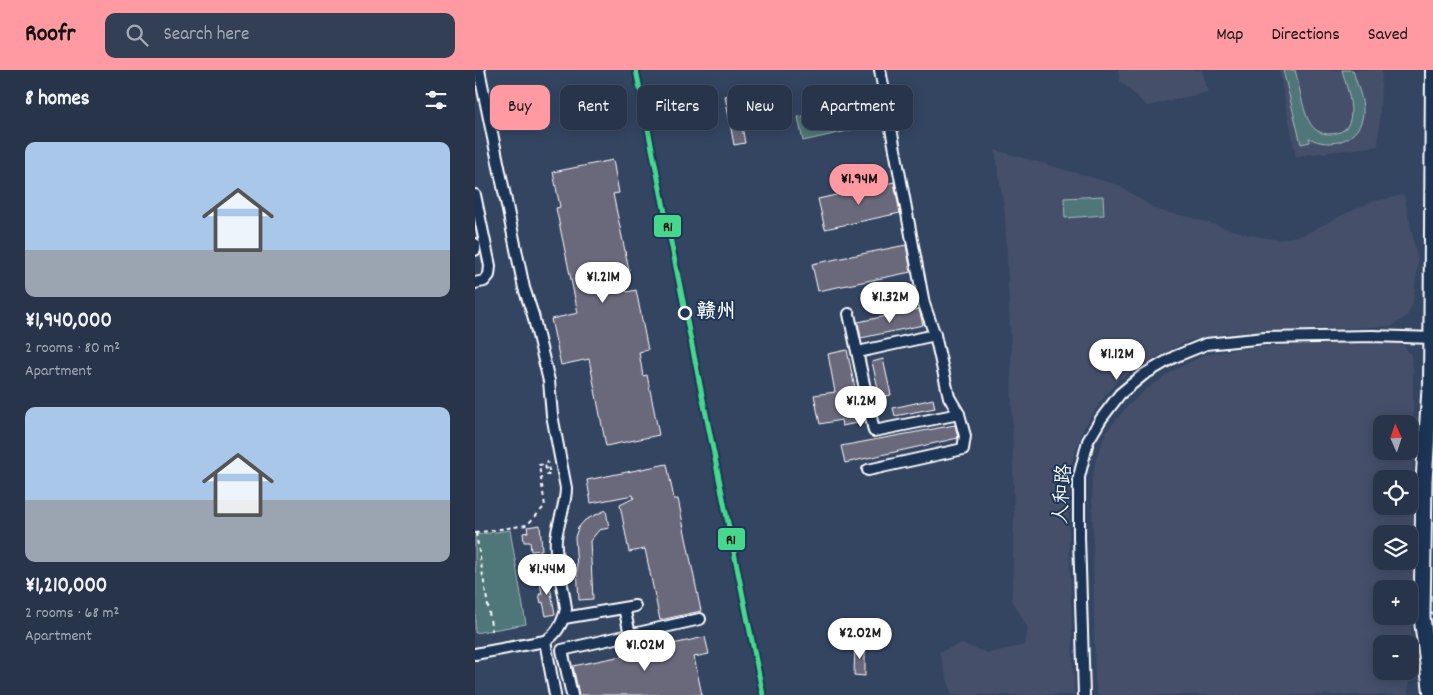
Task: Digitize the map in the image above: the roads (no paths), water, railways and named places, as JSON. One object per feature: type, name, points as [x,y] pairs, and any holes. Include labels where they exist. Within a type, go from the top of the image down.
[{"type":"highway","points":[[1430,389],[1424,481],[1422,617],[1432,695]]},
{"type":"highway","points":[[1432,695],[1433,622]]},
{"type":"main road","points":[[1425,695],[1431,338],[1432,70]]},
{"type":"street","points":[[475,654],[545,641],[554,635],[564,618],[565,601],[556,540],[558,524],[566,498],[566,488],[552,415],[549,381],[524,288],[479,70]]},
{"type":"street","points":[[868,470],[963,448],[965,436],[959,414],[949,397],[935,335],[925,304],[880,70]]},
{"type":"street","points":[[475,195],[490,271],[484,281],[475,283]]},
{"type":"street","points":[[475,244],[475,250]]},
{"type":"street","points":[[849,314],[874,432],[959,414]]},
{"type":"street","points":[[858,352],[935,335]]},
{"type":"street","name":"人和路","points":[[1084,695],[1079,477],[1088,441],[1101,419],[1120,394],[1143,375],[1174,357],[1206,344],[1265,338],[1372,336],[1431,338]]},
{"type":"street","points":[[564,618],[630,607],[630,634]]},
{"type":"street","points":[[572,695],[563,650],[700,619]]},
{"type":"street","points":[[545,641],[555,695]]},
{"type":"place","name":"赣州","points":[[685,313]]}]
